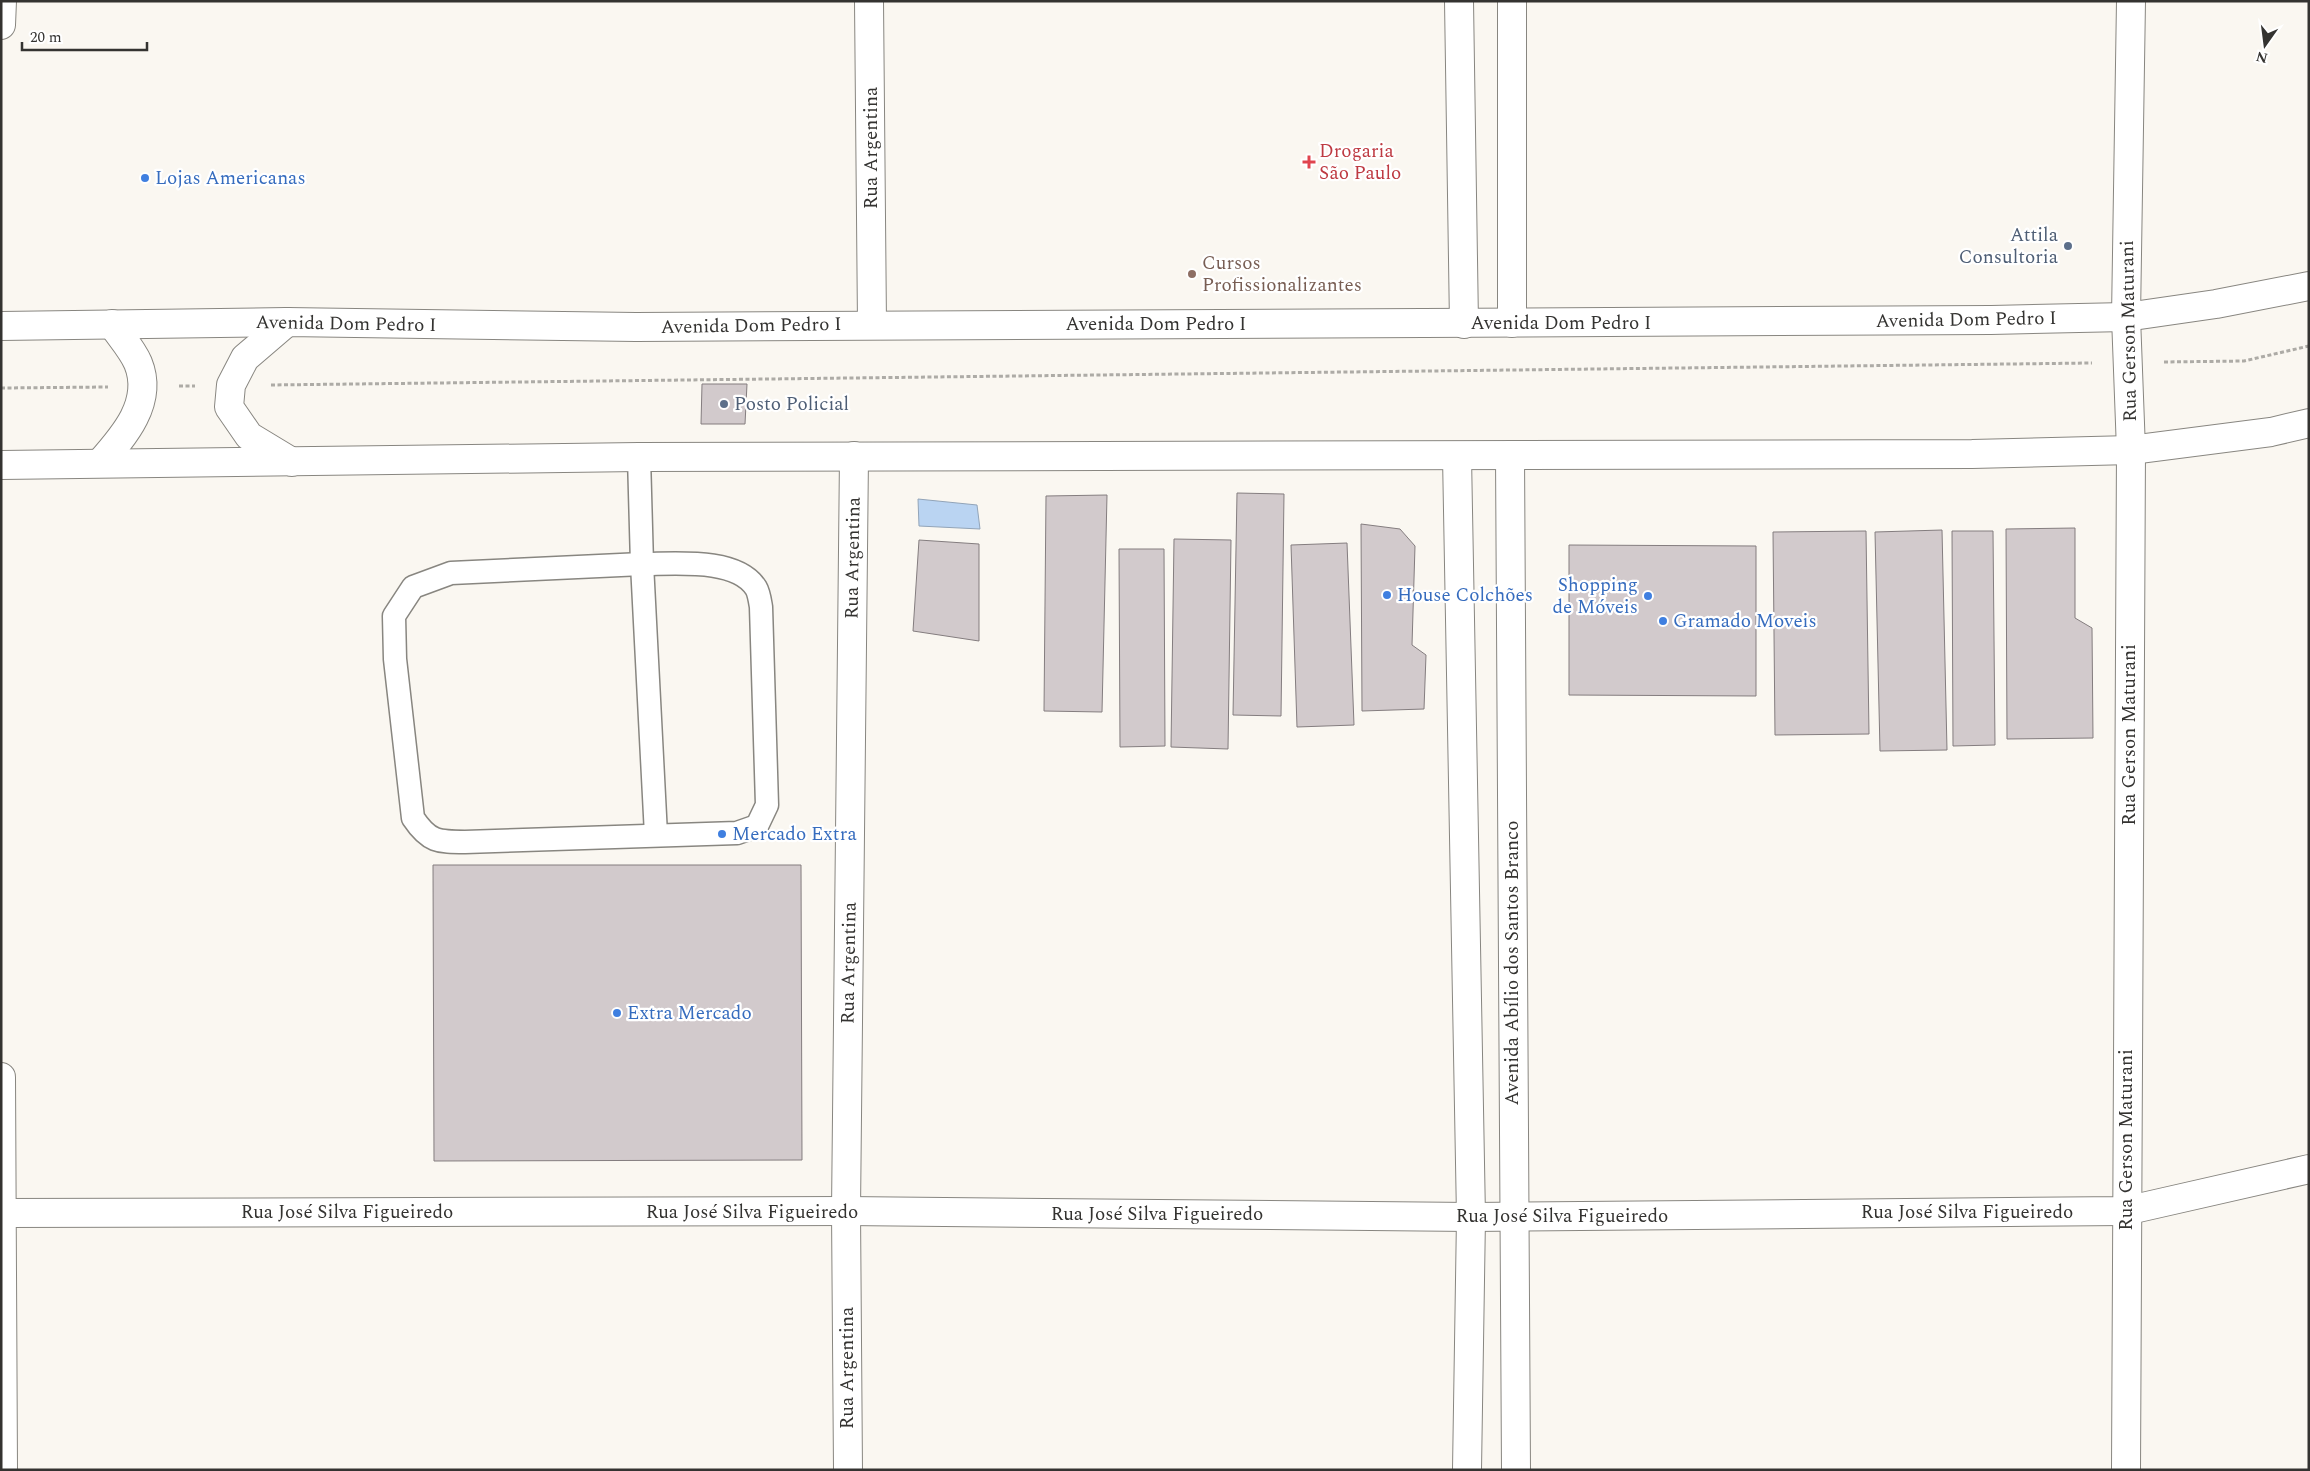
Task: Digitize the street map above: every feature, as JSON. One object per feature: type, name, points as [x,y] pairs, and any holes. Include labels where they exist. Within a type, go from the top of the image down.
[{"type":"street","points":[[1,25],[2,1]]},
{"type":"street","name":"Rua Argentina","points":[[869,1],[872,325]]},
{"type":"street","points":[[1459,1],[1464,324]]},
{"type":"street","points":[[1512,1],[1512,324]]},
{"type":"street","name":"Rua Gerson Maturani","points":[[2126,1470],[2131,450],[2126,317],[2131,1]]},
{"type":"street","name":"Avenida Dom Pedro I","points":[[1,326],[287,322],[636,328],[872,325],[1512,324],[1991,320],[2126,317],[2216,304],[2309,286]]},
{"type":"street","points":[[287,322],[245,358],[231,385],[229,407],[248,436],[292,462]]},
{"type":"street","points":[[100,463],[122,438],[136,415],[143,387],[138,363],[112,324]]},
{"type":"street","points":[[1,466],[640,456],[1972,454],[2131,450],[2271,432],[2309,423]]},
{"type":"street","name":"Rua Argentina","points":[[848,1470],[846,1211],[854,456]]},
{"type":"street","points":[[1457,456],[1471,1217],[1467,1470]]},
{"type":"street","name":"Avenida Abílio dos Santos Branco","points":[[1510,456],[1516,1470]]},
{"type":"street","points":[[1,1077],[3,1470]]},
{"type":"street","name":"Rua José Silva Figueiredo","points":[[2,1213],[846,1211],[1471,1217],[2126,1211],[2309,1169]]},
{"type":"lane","points":[[640,456],[642,564],[656,835]]},
{"type":"lane","points":[[642,564],[709,564],[738,572],[756,587],[761,607],[767,805],[757,826],[737,833],[466,842],[441,842],[424,834],[413,818],[395,659],[394,616],[413,587],[451,573],[642,564]]},
{"type":"path","points":[[1,388],[2244,361],[2309,346]]},
{"type":"water","points":[[918,499],[977,505],[980,529],[919,526]]},
{"type":"building","name":"Posto Policial","points":[[702,384],[747,384],[745,424],[701,424]]},
{"type":"building","points":[[1237,493],[1284,494],[1281,716],[1233,715]]},
{"type":"building","points":[[1107,495],[1102,712],[1044,711],[1046,496]]},
{"type":"building","name":"House Colchões","points":[[1361,524],[1400,529],[1415,546],[1412,645],[1426,655],[1424,709],[1362,711]]},
{"type":"building","points":[[2075,528],[2075,618],[2092,628],[2093,738],[2007,739],[2006,529]]},
{"type":"building","points":[[1942,530],[1947,750],[1880,751],[1875,532]]},
{"type":"building","points":[[1866,531],[1869,734],[1775,735],[1773,532]]},
{"type":"building","points":[[1952,531],[1993,531],[1995,745],[1953,746]]},
{"type":"building","points":[[1174,539],[1231,540],[1228,749],[1171,747]]},
{"type":"building","points":[[919,540],[979,544],[979,641],[913,631]]},
{"type":"building","points":[[1347,543],[1354,725],[1297,727],[1291,545]]},
{"type":"building","name":"Gramado Moveis","points":[[1569,545],[1756,546],[1756,696],[1569,695]]},
{"type":"building","points":[[1119,549],[1164,549],[1165,746],[1120,747]]},
{"type":"building","name":"Extra Mercado","points":[[433,865],[801,865],[802,1160],[434,1161]]},
{"type":"place","name":"Drogaria São Paulo","points":[[1309,162]]},
{"type":"place","name":"Lojas Americanas","points":[[145,178]]},
{"type":"place","name":"Attila Consultoria","points":[[2068,246]]},
{"type":"place","name":"Cursos Profissionalizantes","points":[[1192,274]]},
{"type":"place","name":"Posto Policial","points":[[724,404]]},
{"type":"place","name":"House Colchões","points":[[1387,595]]},
{"type":"place","name":"Shopping de Móveis","points":[[1648,596]]},
{"type":"place","name":"Gramado Moveis","points":[[1663,621]]},
{"type":"place","name":"Mercado Extra","points":[[722,834]]},
{"type":"place","name":"Extra Mercado","points":[[617,1013]]}]
